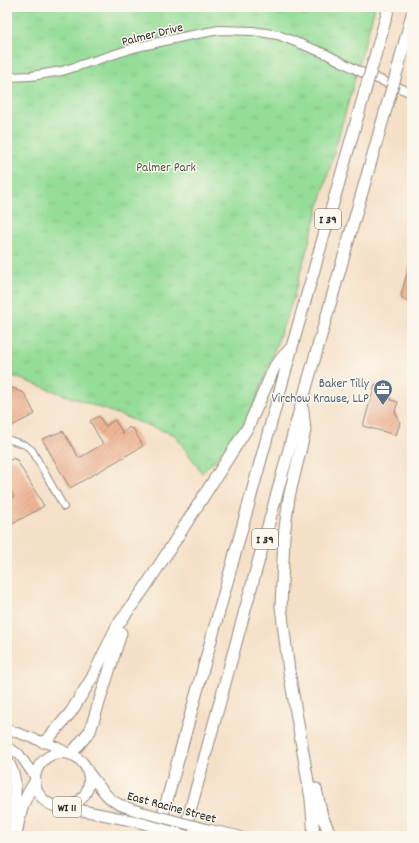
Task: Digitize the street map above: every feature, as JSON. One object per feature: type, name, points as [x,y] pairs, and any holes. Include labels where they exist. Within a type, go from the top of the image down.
[{"type":"highway","name":"I 39","points":[[157,836],[292,347],[389,7]]},
{"type":"highway","name":"I 39","points":[[183,836],[302,402],[398,68],[412,14]]},
{"type":"highway","points":[[43,742],[50,738],[71,712],[92,678],[117,626],[134,604],[248,427],[275,366],[292,347]]},
{"type":"highway","points":[[302,402],[305,431],[289,497],[281,571],[281,607],[296,711],[311,799],[314,836]]},
{"type":"highway","points":[[69,753],[90,731],[117,643],[134,604]]},
{"type":"highway","points":[[296,711],[306,740],[322,816],[331,836]]},
{"type":"highway","points":[[16,836],[21,809],[35,779],[39,766],[46,758],[57,753],[69,753],[80,759],[89,773]]},
{"type":"highway","points":[[7,761],[13,770],[16,789],[9,836]]},
{"type":"highway","name":"WI 11","points":[[35,779],[38,792],[44,800],[53,805],[63,807],[73,805],[86,794],[89,784],[89,773]]},
{"type":"highway","name":"East Racine Street","points":[[89,773],[102,792],[115,803],[210,830],[238,836]]},
{"type":"highway","name":"East Racine Street","points":[[63,807],[134,821],[188,836]]},
{"type":"main road","points":[[7,729],[69,753]]},
{"type":"main road","points":[[7,747],[19,754],[35,779]]},
{"type":"street","name":"Palmer Drive","points":[[7,77],[31,76],[62,71],[136,47],[219,30],[254,31],[285,38],[326,54],[363,73],[412,93]]},
{"type":"street","points":[[7,439],[25,445],[32,450],[64,508]]},
{"type":"green space","name":"Palmer Park","points":[[7,7],[375,7],[293,299],[246,428],[202,473],[175,435],[7,374]]},
{"type":"building","points":[[412,262],[412,302],[403,299],[401,295],[410,263]]},
{"type":"building","name":"Baker Tilly Virchow Krause, LLP","points":[[375,384],[386,387],[391,400],[398,402],[395,411],[400,423],[396,435],[363,426]]},
{"type":"building","points":[[7,388],[17,389],[16,390],[24,393],[35,414],[10,427],[7,426]]},
{"type":"building","points":[[99,416],[105,426],[115,420],[123,434],[129,427],[131,429],[133,428],[143,446],[70,488],[42,439],[63,431],[79,458],[103,444],[90,421]]},
{"type":"building","points":[[14,458],[44,506],[7,527],[7,501],[14,497],[7,485],[7,462]]},
{"type":"place","name":"Baker Tilly Virchow Krause, LLP","points":[[383,406]]}]
